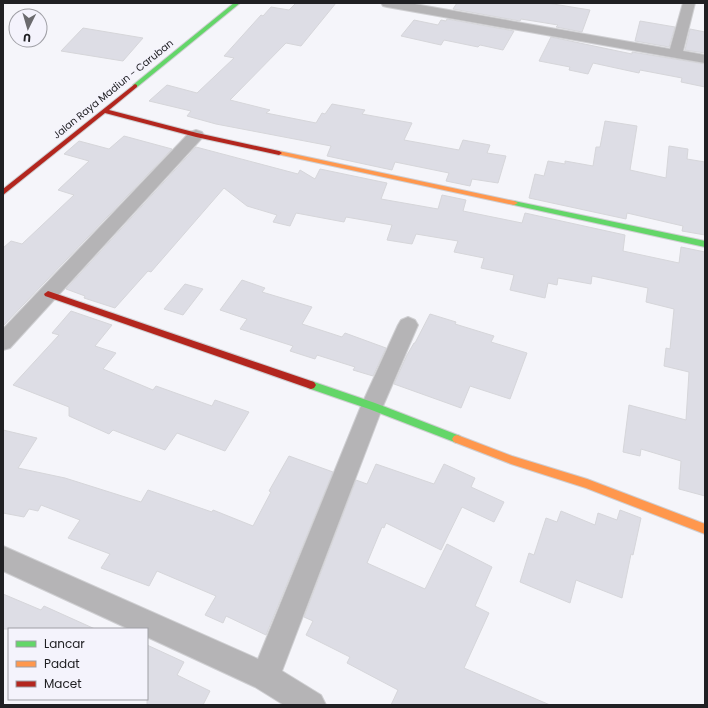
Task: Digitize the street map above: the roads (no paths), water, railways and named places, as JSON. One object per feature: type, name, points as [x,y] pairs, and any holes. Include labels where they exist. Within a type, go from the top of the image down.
[{"type":"main road","name":"Jalan Raya Madiun - Caruban","points":[[3,193],[237,3]]},
{"type":"main road","points":[[104,111],[196,135],[705,244]]},
{"type":"main road","points":[[48,294],[372,406],[511,460],[587,484],[705,529]]},
{"type":"street","points":[[387,3],[705,59]]},
{"type":"street","points":[[676,54],[689,3]]},
{"type":"street","points":[[3,342],[196,135]]},
{"type":"street","points":[[265,677],[372,406],[408,325]]},
{"type":"street","points":[[3,558],[265,677],[311,705]]}]
